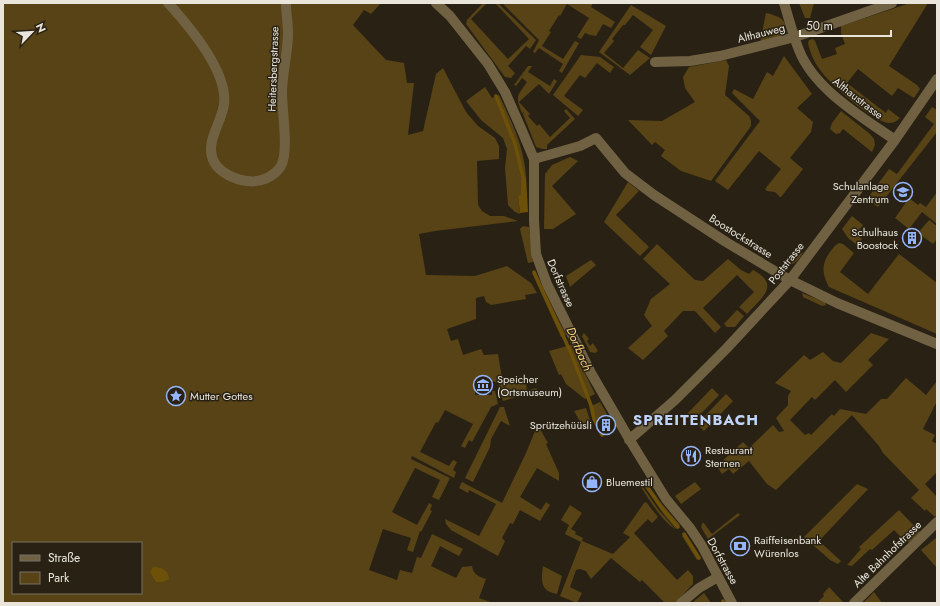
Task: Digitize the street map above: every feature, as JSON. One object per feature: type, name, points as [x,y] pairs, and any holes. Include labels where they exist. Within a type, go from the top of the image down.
[{"type":"street","name":"Heitersbergstrasse","points":[[168,3],[199,40],[222,84],[224,104],[211,144],[214,161],[218,167],[229,175],[240,180],[250,182],[262,180],[276,172],[282,165],[284,156],[285,145],[282,93],[288,34],[286,3]]},
{"type":"street","name":"Dorfstrasse","points":[[436,3],[450,16],[488,64],[505,92],[534,159],[536,254],[558,308],[591,373],[629,440],[666,499],[690,528],[702,546],[732,603]]},
{"type":"street","name":"Althaustrasse","points":[[784,3],[800,51],[810,69],[822,85],[895,140]]},
{"type":"street","name":"Althauweg","points":[[655,62],[690,61],[720,56],[795,37],[892,3]]},
{"type":"street","name":"Poststrasse","points":[[629,440],[675,400],[726,349],[790,280],[895,140],[937,79]]},
{"type":"street","name":"Boostockstrasse","points":[[534,159],[580,146],[596,138],[625,173],[654,195],[726,242],[790,280],[863,314],[937,344]]},
{"type":"street","name":"Alte Bahnhofstrasse","points":[[854,603],[937,522]]},
{"type":"street","points":[[681,603],[699,588],[718,577]]},
{"type":"green space","points":[[3,3],[381,3],[371,14],[364,10],[353,25],[386,60],[404,63],[407,83],[414,83],[408,135],[423,131],[436,74],[443,68],[466,112],[478,126],[495,138],[499,146],[499,159],[477,161],[478,205],[482,211],[490,216],[504,216],[518,221],[419,234],[426,275],[475,276],[507,266],[531,283],[537,293],[525,295],[526,299],[491,305],[486,302],[484,296],[476,298],[476,319],[447,329],[451,341],[458,339],[463,355],[481,349],[484,355],[498,354],[502,378],[499,383],[492,381],[475,381],[475,395],[492,395],[492,391],[495,391],[498,404],[491,407],[472,442],[469,440],[465,448],[461,446],[473,424],[445,410],[438,423],[436,422],[420,452],[449,466],[453,460],[457,462],[453,470],[456,472],[454,478],[412,456],[411,459],[450,478],[439,500],[432,497],[440,480],[415,468],[392,512],[417,525],[429,503],[432,505],[430,510],[432,511],[421,532],[420,531],[413,552],[407,550],[411,538],[383,529],[369,570],[397,580],[400,570],[412,573],[417,557],[421,558],[432,534],[463,549],[459,556],[440,546],[431,566],[456,578],[462,567],[472,566],[477,575],[486,579],[479,598],[493,603],[3,603]]},
{"type":"green space","points":[[483,3],[487,3],[471,19],[508,59],[529,39],[495,3],[498,3],[536,40],[530,49],[526,46],[508,66],[515,73],[511,78],[505,77],[466,24],[467,20]]},
{"type":"green space","points":[[502,3],[593,3],[591,7],[615,22],[611,28],[603,24],[596,36],[585,33],[581,39],[577,37],[589,18],[567,4],[549,31],[551,32],[542,46],[563,59],[575,41],[579,43],[562,73],[559,71],[563,64],[539,48],[535,53],[533,52],[539,40]]},
{"type":"green space","points":[[799,3],[814,3],[810,18],[805,18]]},
{"type":"green space","points":[[910,3],[928,3],[889,66],[917,85],[920,89],[914,98],[898,88],[892,96],[858,69],[847,83],[886,113],[888,109],[900,118],[895,122],[889,123],[882,121],[863,110],[833,84],[817,65],[811,54],[808,43],[809,40],[813,39],[815,41],[822,59],[837,54],[835,48],[845,44],[841,33],[841,26]]},
{"type":"green space","points":[[631,5],[666,26],[651,55],[640,47],[653,30],[633,15],[612,39],[614,41],[604,53],[623,68],[638,50],[650,58],[630,75],[599,52]]},
{"type":"green space","points":[[766,13],[783,20],[785,24],[784,32],[780,37],[760,43]]},
{"type":"green space","points":[[581,55],[600,57],[614,67],[610,73],[597,63],[585,78],[580,75],[564,96],[583,110],[578,116],[553,95]]},
{"type":"green space","points":[[784,56],[812,94],[797,108],[813,122],[811,132],[790,158],[803,169],[780,197],[775,192],[767,191],[765,189],[781,169],[759,151],[728,190],[715,181],[760,121],[732,93],[734,89],[753,99],[767,72],[773,76]]},
{"type":"green space","points":[[726,60],[729,66],[725,95],[749,116],[751,126],[711,181],[681,171],[661,156],[665,150],[655,142],[652,145],[628,120],[662,121],[695,102],[685,88],[683,77],[689,67]]},
{"type":"green space","points":[[528,66],[532,66],[528,72],[550,86],[554,79],[557,81],[549,94],[539,84],[519,102],[530,114],[528,116],[537,126],[539,124],[550,137],[570,118],[564,111],[566,109],[575,119],[547,145],[547,149],[536,147],[523,114],[524,112],[522,113],[518,103],[518,96],[527,82],[522,78],[516,86],[514,85]]},
{"type":"green space","points":[[485,87],[492,98],[499,95],[513,125],[523,155],[526,177],[521,178],[521,196],[518,196],[520,214],[515,212],[508,205],[505,168],[507,149],[503,138],[481,120],[466,101]]},
{"type":"green space","points":[[932,107],[937,110],[937,132],[878,207],[867,199],[889,169],[897,174],[934,124],[925,117]]},
{"type":"green space","points":[[841,111],[870,134],[874,139],[875,145],[872,152],[843,129],[840,133],[836,134],[830,129],[832,123]]},
{"type":"green space","points":[[570,157],[578,161],[552,186],[576,214],[553,229],[544,229],[545,174],[552,165]]},
{"type":"green space","points":[[628,182],[639,191],[616,215],[649,247],[640,256],[604,222]]},
{"type":"green space","points":[[937,192],[937,224],[922,212],[909,229],[895,218],[909,198],[918,205],[920,203],[926,207]]},
{"type":"green space","points":[[852,216],[863,225],[856,234],[862,239],[857,245],[848,238],[842,229]]},
{"type":"green space","points":[[929,220],[937,226],[937,239],[933,244],[918,233]]},
{"type":"green space","points":[[523,226],[529,227],[533,262],[528,263],[520,229]]},
{"type":"green space","points":[[839,243],[843,244],[854,253],[840,272],[868,294],[899,254],[937,283],[937,334],[829,287],[825,278],[824,265],[827,256]]},
{"type":"green space","points":[[657,244],[695,280],[703,281],[728,259],[741,270],[749,274],[753,270],[761,276],[766,281],[766,291],[763,297],[747,314],[739,307],[754,292],[737,275],[703,308],[721,327],[715,333],[695,311],[683,311],[664,331],[668,336],[643,360],[628,348],[652,326],[644,315],[651,299],[670,284],[643,259]]},
{"type":"green space","points":[[803,252],[800,258],[795,262],[789,266],[782,267],[785,264]]},
{"type":"green space","points":[[591,260],[596,265],[570,287],[566,276]]},
{"type":"green space","points":[[535,271],[566,335],[561,337],[532,273]]},
{"type":"green space","points":[[802,293],[825,302],[826,305],[822,306],[803,297]]},
{"type":"green space","points":[[737,310],[744,316],[735,327],[727,327],[724,324]]},
{"type":"green space","points":[[584,333],[589,339],[587,341],[590,346],[593,343],[598,351],[595,353],[590,352],[582,336]]},
{"type":"green space","points":[[871,333],[889,339],[868,360],[873,365],[846,392],[835,380],[815,400],[812,397],[790,420],[805,435],[809,433],[811,435],[832,414],[834,416],[840,409],[866,414],[881,399],[887,399],[906,378],[926,395],[937,381],[937,401],[923,429],[935,435],[932,441],[937,444],[937,472],[925,484],[937,497],[937,515],[935,517],[926,509],[925,511],[911,498],[919,490],[883,453],[879,446],[852,415],[776,490],[767,484],[749,461],[733,474],[729,469],[722,474],[717,466],[743,442],[749,448],[773,425],[779,432],[784,431],[776,418],[788,405],[788,396],[791,391],[775,383],[804,355],[810,360],[823,352],[833,361],[841,363]]},
{"type":"green space","points":[[571,345],[595,394],[585,399],[566,384],[561,374],[559,375],[549,351]]},
{"type":"green space","points":[[525,377],[527,390],[537,388],[536,391],[503,401],[498,386],[507,381]]},
{"type":"green space","points":[[712,388],[719,395],[694,421],[687,414]]},
{"type":"green space","points":[[726,394],[733,401],[704,431],[697,424]]},
{"type":"green space","points":[[600,402],[607,414],[596,421],[605,435],[602,437],[593,421],[589,407]]},
{"type":"green space","points":[[500,407],[504,407],[510,426],[501,421],[491,439],[490,447],[473,482],[465,478]]},
{"type":"green space","points":[[586,408],[590,420],[582,425],[574,411]]},
{"type":"green space","points":[[540,429],[548,443],[546,444],[559,473],[559,481],[537,468],[520,497],[541,510],[546,502],[550,505],[540,521],[520,510],[513,524],[510,523],[502,538],[505,541],[498,556],[451,530],[446,524],[445,519],[479,536],[496,504],[469,490],[468,493],[459,488],[462,482],[502,503],[535,431]]},
{"type":"green space","points":[[645,481],[680,525],[676,529],[642,483]]},
{"type":"green space","points":[[695,482],[701,489],[681,504],[675,496]]},
{"type":"green space","points":[[640,483],[658,509],[675,529],[664,520],[639,484]]},
{"type":"green space","points":[[857,484],[868,489],[819,541],[841,561],[838,564],[830,560],[804,537]]},
{"type":"green space","points":[[646,502],[658,517],[652,523],[648,519],[634,533],[677,580],[688,570],[693,576],[693,584],[675,603],[665,603],[642,580],[640,582],[611,558],[591,579],[586,571],[580,569],[576,570],[570,587],[582,593],[577,603],[560,596],[581,542],[565,534],[569,525],[561,520],[570,505],[582,513],[571,529],[576,532],[575,534],[583,538],[582,541],[613,554],[630,537],[623,533]]},
{"type":"green space","points":[[899,510],[920,532],[909,542],[905,541],[894,530],[852,566],[847,565],[861,549],[859,547]]},
{"type":"green space","points":[[738,513],[740,515],[708,539],[701,527],[703,522],[712,534]]},
{"type":"green space","points":[[685,533],[700,557],[697,560],[682,536]]},
{"type":"green space","points":[[936,538],[937,539],[937,568],[921,550]]},
{"type":"green space","points":[[543,566],[562,576],[557,594],[551,593],[543,584]]},
{"type":"green space","points":[[829,587],[844,603],[817,603],[824,596],[823,594]]},
{"type":"green space","points":[[874,592],[882,603],[863,603]]},
{"type":"green space","points":[[704,593],[711,603],[692,603]]},
{"type":"shaded area","points":[[526,177],[528,212],[520,213],[518,196],[521,195],[521,178]]},
{"type":"shaded area","points":[[153,567],[164,569],[169,579],[163,582],[156,582],[150,572]]},
{"type":"waterway","name":"Dorfbach","points":[[496,96],[515,144],[524,181]]},
{"type":"waterway","name":"Dorfbach","points":[[534,272],[571,353],[592,408],[594,419],[602,435]]},
{"type":"waterway","name":"Dorfbach","points":[[644,482],[661,507],[678,527]]},
{"type":"waterway","name":"Dorfbach","points":[[684,534],[699,558]]},
{"type":"place","name":"Schulanlage Zentrum","points":[[903,192]]},
{"type":"place","name":"Schulhaus Boostock","points":[[912,238]]},
{"type":"place","name":"Speicher (Ortsmuseum)","points":[[483,385]]},
{"type":"place","name":"Mutter Gottes","points":[[176,396]]},
{"type":"place","name":"Sprützehüüsli","points":[[606,425]]},
{"type":"place","name":"Restaurant Sternen","points":[[691,456]]},
{"type":"place","name":"Bluemestil","points":[[592,482]]},
{"type":"place","name":"Raiffeisenbank Würenlos","points":[[740,546]]},
{"type":"district","name":"SPREITENBACH","points":[[696,420]]}]
